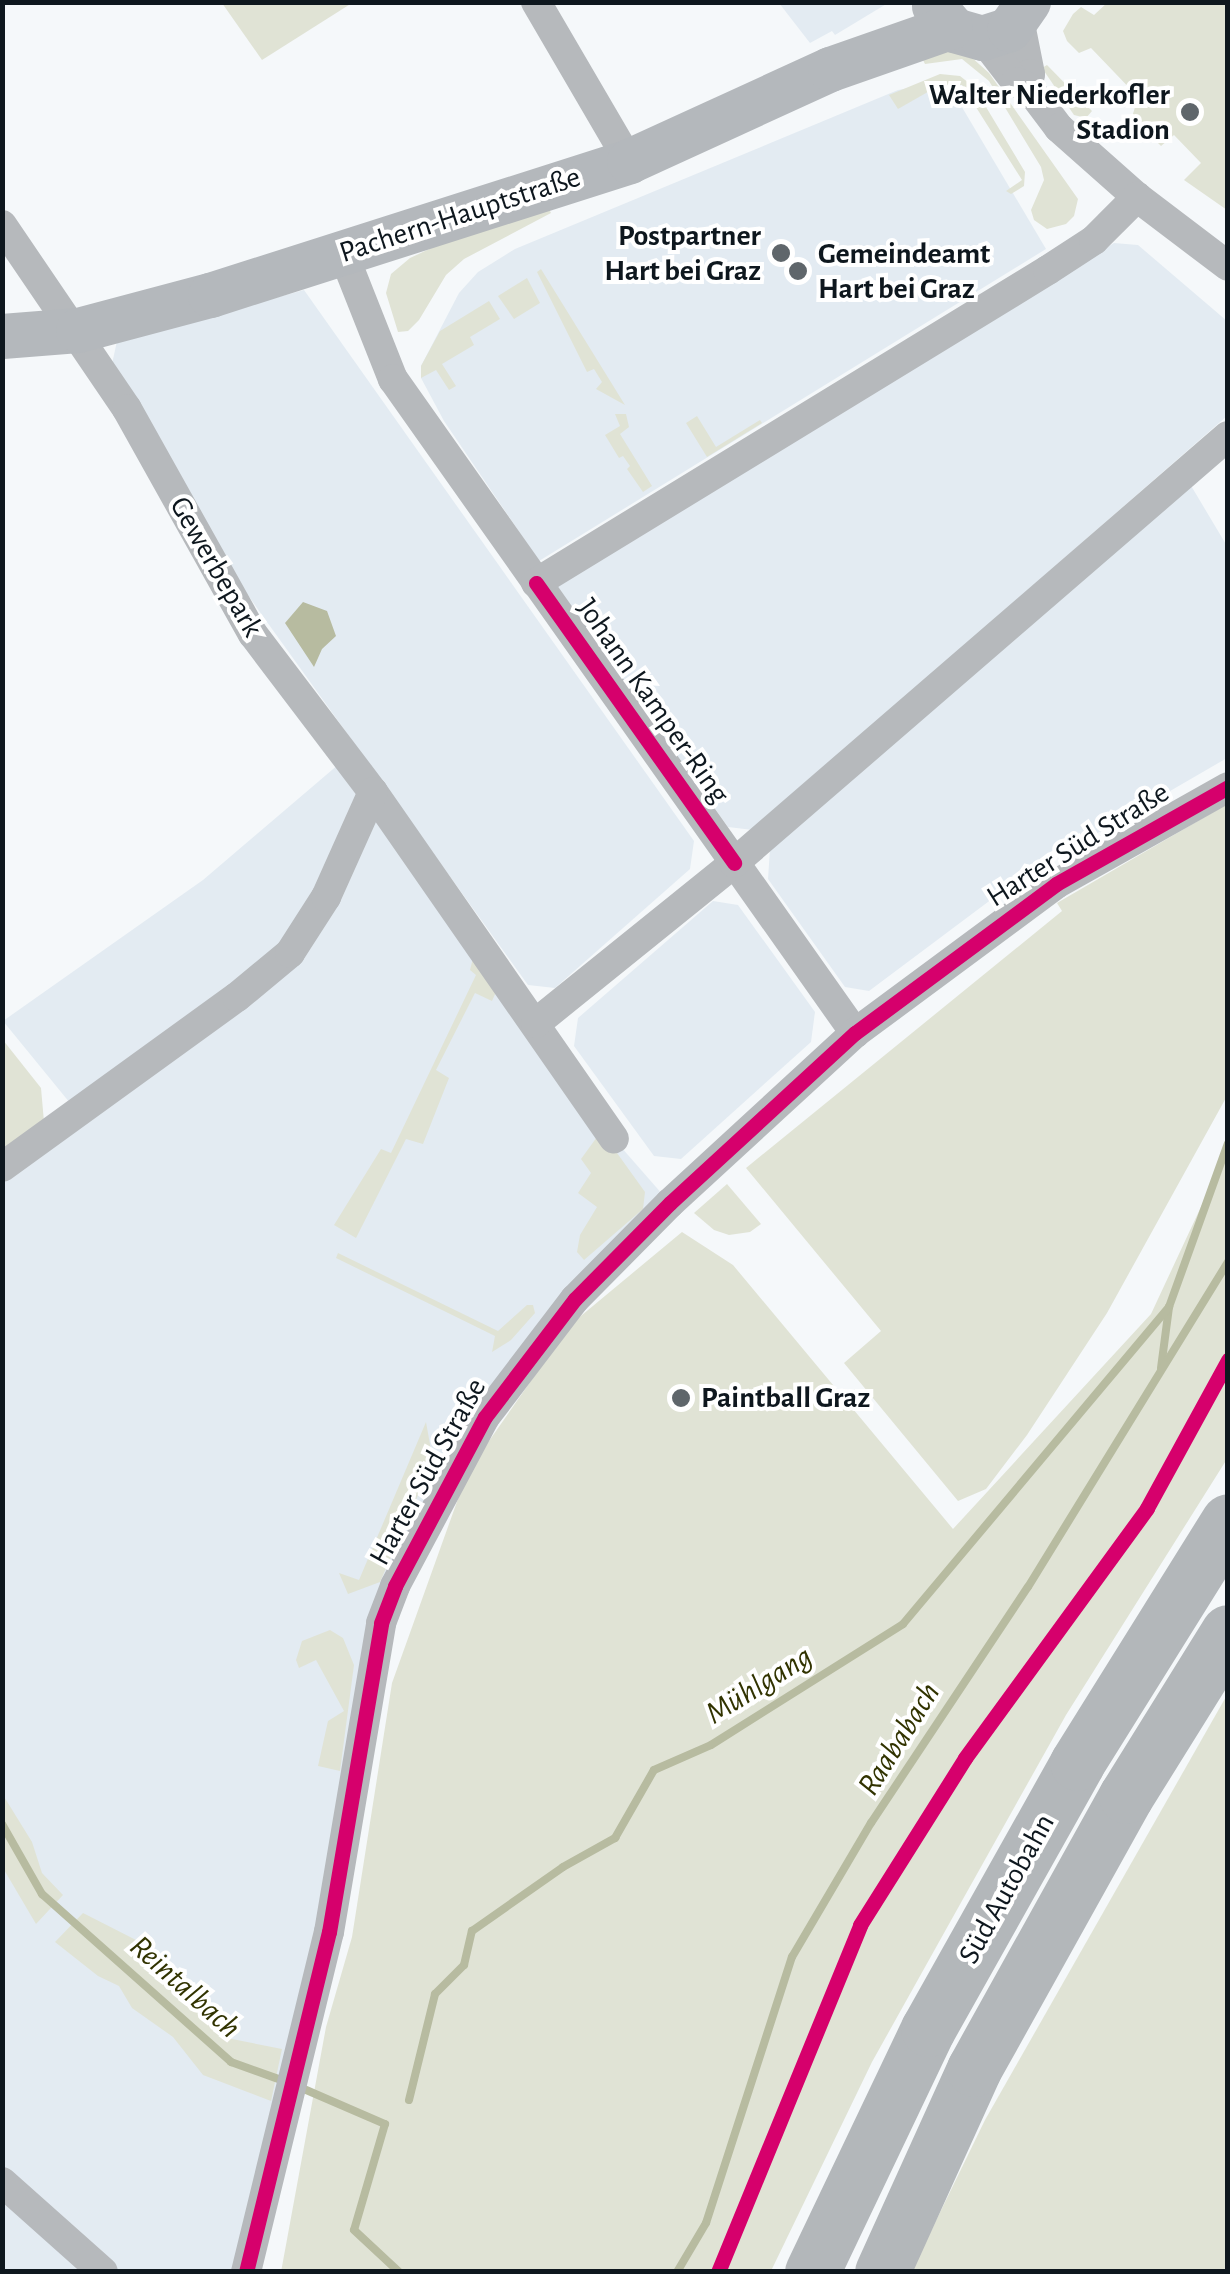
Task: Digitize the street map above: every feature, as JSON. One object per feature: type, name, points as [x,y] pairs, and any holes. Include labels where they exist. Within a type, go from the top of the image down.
[{"type":"highway","name":"Süd Autobahn","points":[[812,2272],[938,2013],[1077,1763],[1228,1521]]},
{"type":"highway","name":"Süd Autobahn","points":[[882,2272],[974,2069],[1126,1796],[1228,1632]]},
{"type":"main road","name":"Pachern-Hauptstraße","points":[[2,336],[78,330],[343,253],[629,161],[830,69],[971,15]]},
{"type":"street","points":[[536,2],[629,161]]},
{"type":"street","points":[[971,15],[1030,74],[1028,88]]},
{"type":"street","points":[[971,15],[1016,82],[1028,88],[1086,156],[1228,266]]},
{"type":"street","name":"Johann Kamper-Ring","points":[[536,582],[1048,270],[1094,240],[1137,197]]},
{"type":"street","points":[[2,224],[28,266],[78,330]]},
{"type":"street","name":"Johann Kamper-Ring","points":[[343,253],[393,379],[734,863]]},
{"type":"street","name":"Gewerbepark","points":[[78,330],[253,634],[373,792],[614,1138]]},
{"type":"street","points":[[536,1023],[734,863],[1228,436]]},
{"type":"street","name":"Harter Süd Straße","points":[[246,2272],[330,1932],[381,1623],[396,1586],[485,1417],[560,1314],[670,1203],[855,1033],[1056,884],[1228,787]]},
{"type":"street","points":[[2,1167],[236,997],[290,953],[326,897],[373,792]]},
{"type":"street","points":[[734,863],[855,1033]]},
{"type":"street","points":[[2,2182],[102,2272]]},
{"type":"shaded area","name":"Walter Niederkofler Stadion","points":[[1108,2],[1227,3],[1227,210],[1184,180],[1201,163],[1174,135],[1161,146],[1143,128],[1132,139],[1127,134],[1138,97],[1091,48],[1079,53],[1067,41],[1063,31],[1073,14],[1081,7],[1094,15]]},
{"type":"shaded area","points":[[222,3],[352,3],[262,60]]},
{"type":"shaded area","points":[[779,3],[888,3],[835,35],[832,31],[810,43]]},
{"type":"shaded area","points":[[945,48],[969,55],[989,73],[1078,199],[1074,216],[1066,224],[1047,229],[1034,220],[1031,210],[1044,180],[1041,167],[989,81],[962,59],[925,64],[920,54]]},
{"type":"shaded area","points":[[1047,65],[1092,111],[1086,118],[1074,115],[1042,68]]},
{"type":"shaded area","points":[[940,74],[960,76],[974,87],[1025,172],[1024,186],[1011,194],[1006,191],[1022,180],[962,85],[940,85],[898,109],[889,95]]},
{"type":"shaded area","points":[[925,85],[953,92],[1046,249],[539,561],[444,421],[421,378],[421,366],[459,293],[478,272],[515,249],[898,90]]},
{"type":"shaded area","points":[[547,205],[551,213],[464,259],[446,275],[419,320],[408,331],[398,332],[386,293],[391,274],[410,258],[470,230]]},
{"type":"shaded area","points":[[1114,243],[1138,245],[1227,321],[1227,416],[753,830],[728,827],[557,586]]},
{"type":"shaded area","points":[[541,269],[625,405],[596,389],[602,382],[594,369],[587,372],[537,272]]},
{"type":"shaded area","points":[[527,278],[540,303],[514,319],[498,296]]},
{"type":"shaded area","points":[[304,290],[694,841],[690,869],[555,988],[528,985],[267,622],[233,574],[112,364],[117,341]]},
{"type":"shaded area","points":[[489,301],[500,319],[470,337],[474,345],[442,364],[456,386],[449,390],[436,370],[421,378],[421,366],[440,331]]},
{"type":"shaded area","points":[[615,414],[626,414],[629,427],[620,434],[652,486],[643,492],[627,469],[630,466],[623,456],[619,458],[605,435],[620,426]]},
{"type":"shaded area","points":[[697,416],[716,447],[760,420],[762,423],[707,457],[686,423]]},
{"type":"shaded area","points":[[1190,484],[1227,546],[1227,758],[1020,878],[869,991],[845,987],[768,879],[770,849]]},
{"type":"shaded area","points":[[303,602],[327,611],[336,636],[322,649],[314,667],[285,623]]},
{"type":"shaded area","points":[[339,764],[614,1139],[670,1203],[560,1314],[381,1623],[245,2271],[3,2271],[2,1151],[70,1103],[3,1021],[203,880]]},
{"type":"shaded area","points":[[1227,804],[1227,1096],[1107,1313],[1027,1435],[986,1489],[958,1501],[844,1363],[881,1331],[746,1168],[1062,911],[1057,903]]},
{"type":"shaded area","points":[[713,901],[738,905],[815,1012],[811,1042],[681,1159],[654,1156],[574,1046],[578,1018]]},
{"type":"shaded area","points":[[474,954],[496,992],[492,1001],[475,993],[436,1070],[449,1078],[423,1144],[406,1139],[356,1238],[334,1225],[381,1149],[391,1153],[476,975],[470,970]]},
{"type":"shaded area","points":[[3,1040],[41,1088],[44,1122],[3,1154]]},
{"type":"shaded area","points":[[584,1107],[645,1192],[643,1209],[584,1260],[577,1252],[580,1235],[597,1207],[578,1193],[591,1173],[581,1159],[597,1137]]},
{"type":"shaded area","points":[[1227,1151],[1227,1459],[1066,1715],[872,2062],[771,2271],[281,2272],[326,2027],[352,1937],[392,1683],[468,1471],[570,1325],[682,1232],[733,1265],[953,1529],[1151,1314]]},
{"type":"shaded area","points":[[727,1184],[761,1224],[750,1232],[729,1235],[714,1230],[694,1213]]},
{"type":"shaded area","points":[[338,1253],[498,1331],[527,1305],[533,1305],[535,1313],[511,1340],[492,1352],[495,1336],[336,1258]]},
{"type":"shaded area","points":[[426,1422],[433,1461],[380,1582],[348,1594],[339,1573],[359,1580]]},
{"type":"shaded area","points":[[330,1630],[343,1638],[354,1665],[340,1771],[318,1766],[328,1721],[344,1711],[316,1660],[299,1668],[296,1660],[302,1641]]},
{"type":"shaded area","points":[[1227,1695],[1227,2271],[911,2272],[985,2120]]},
{"type":"shaded area","points":[[3,1795],[32,1842],[42,1873],[63,1895],[36,1924],[3,1868]]},
{"type":"shaded area","points":[[83,1913],[136,1940],[147,1963],[168,1975],[185,1999],[203,2005],[227,2038],[282,2049],[271,2101],[203,2075],[173,2037],[132,2008],[119,1986],[98,1976],[55,1942]]},
{"type":"waterway","points":[[1161,1368],[1169,1307],[1228,1143]]},
{"type":"waterway","name":"Raababach","points":[[677,2272],[706,2223],[792,1957],[871,1823],[1028,1587],[1228,1262]]},
{"type":"waterway","name":"Mühlgang","points":[[409,2100],[435,1994],[464,1965],[472,1931],[563,1867],[615,1838],[654,1770],[711,1745],[903,1624],[1169,1307]]},
{"type":"waterway","name":"Reintalbach","points":[[2,1824],[42,1894],[231,2062],[284,2081]]},
{"type":"waterway","name":"Mühlgang","points":[[297,2086],[385,2124],[354,2230],[399,2272]]},
{"type":"cycle path","points":[[536,583],[734,863]]},
{"type":"cycle path","points":[[246,2272],[329,1932],[381,1623],[395,1586],[485,1417],[575,1299],[670,1203],[855,1033],[1056,884],[1228,787]]},
{"type":"cycle path","points":[[718,2272],[860,1925],[965,1758],[1147,1508],[1228,1360]]},
{"type":"place","name":"Walter Niederkofler Stadion","points":[[1190,112]]},
{"type":"place","name":"Postpartner Hart bei Graz","points":[[781,253]]},
{"type":"place","name":"Gemeindeamt Hart bei Graz","points":[[798,271]]},
{"type":"place","name":"Paintball Graz","points":[[681,1398]]}]
